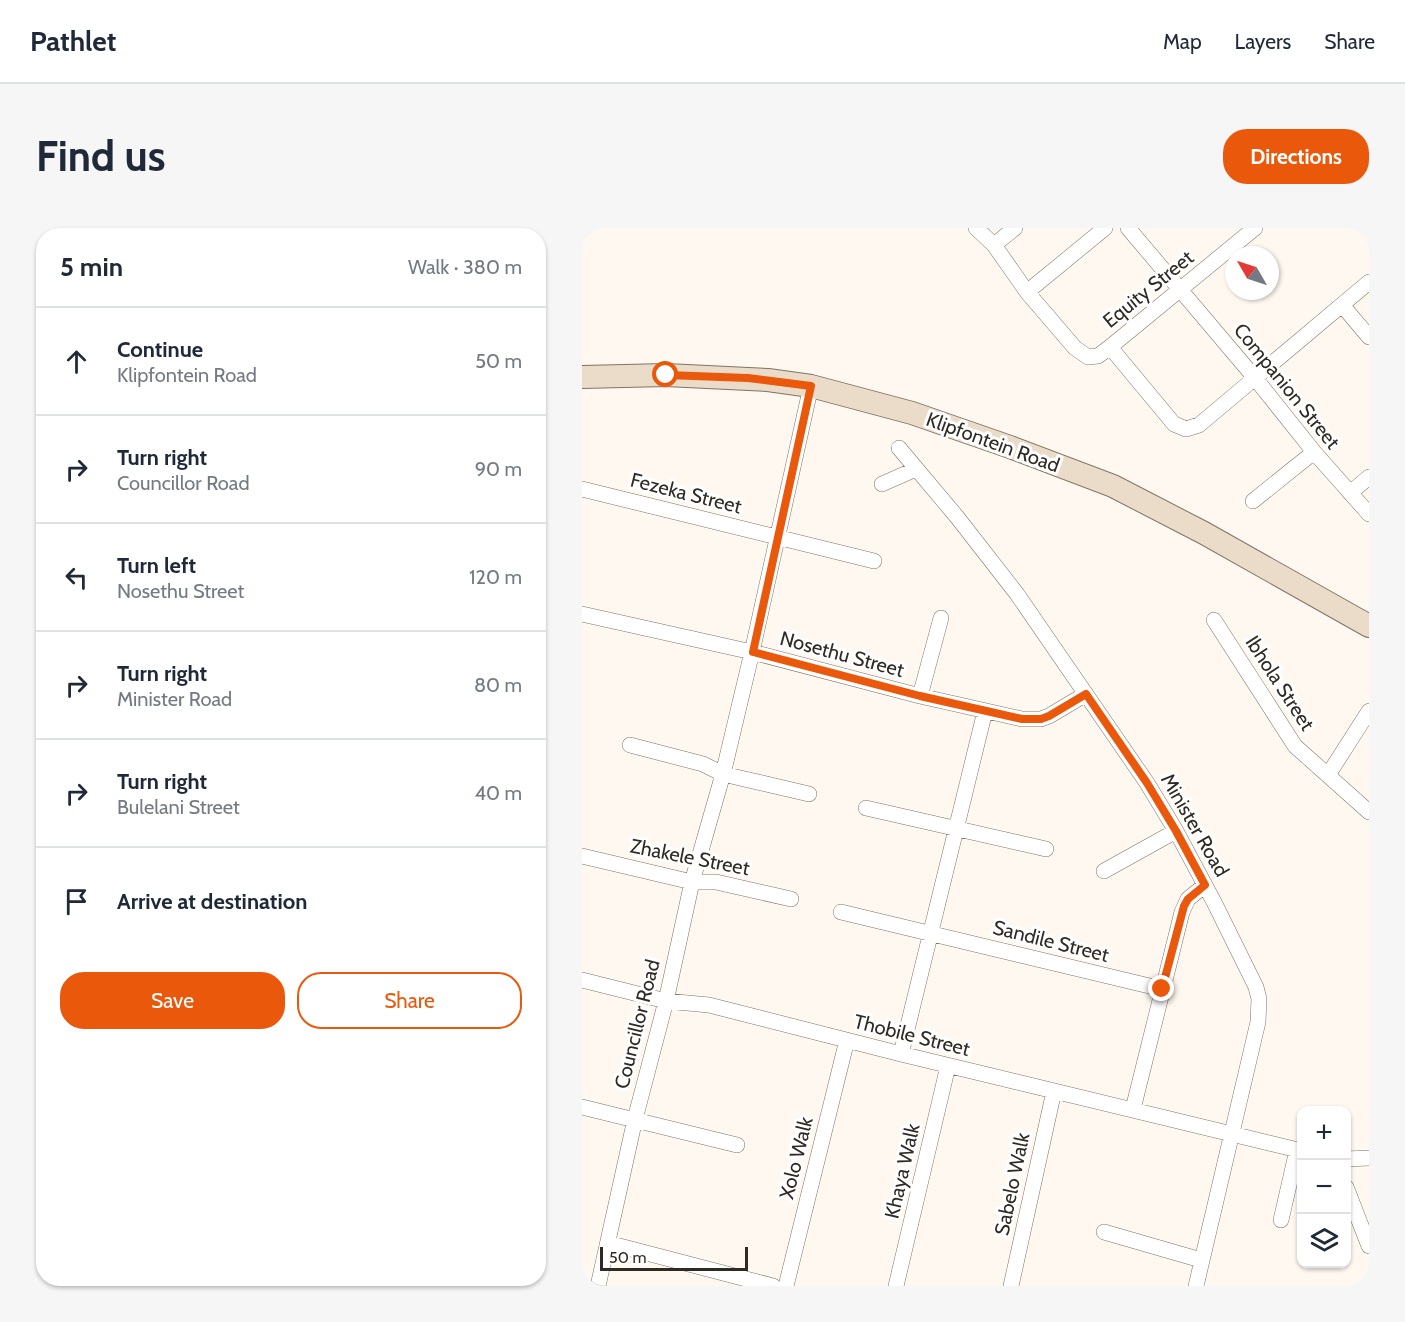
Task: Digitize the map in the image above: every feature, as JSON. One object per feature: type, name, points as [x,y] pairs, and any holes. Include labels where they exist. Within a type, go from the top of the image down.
[{"type":"street","points":[[976,228],[994,245],[1027,292],[1105,228]]},
{"type":"street","points":[[994,245],[1015,228]]},
{"type":"street","name":"Companion Street","points":[[1128,228],[1255,378],[1314,452],[1369,514]]},
{"type":"street","name":"Equity Street","points":[[1027,292],[1078,351],[1088,357],[1093,357],[1110,347],[1255,228]]},
{"type":"street","points":[[1110,347],[1174,424],[1186,429],[1199,425],[1369,282]]},
{"type":"street","points":[[1342,305],[1369,337]]},
{"type":"street","name":"Klipfontein Road","points":[[582,377],[666,375],[748,378],[811,386],[912,413],[1113,486],[1204,533],[1369,626]]},
{"type":"street","name":"Councillor Road","points":[[598,1286],[635,1119],[666,1001],[692,882],[723,774],[753,652],[811,386]]},
{"type":"street","name":"Minister Road","points":[[899,448],[1017,594],[1147,783],[1176,831],[1252,976],[1258,999],[1258,1022],[1196,1286]]},
{"type":"street","points":[[1253,501],[1314,452]]},
{"type":"street","points":[[882,484],[916,469]]},
{"type":"street","points":[[1350,493],[1369,477]]},
{"type":"street","name":"Fezeka Street","points":[[582,489],[779,538]]},
{"type":"street","points":[[779,538],[874,561]]},
{"type":"street","name":"Nosethu Street","points":[[582,614],[753,652],[920,696],[1022,719],[1041,719],[1086,694]]},
{"type":"street","points":[[920,696],[941,618]]},
{"type":"street","name":"Ibhola Street","points":[[1214,620],[1248,671],[1287,737],[1369,812]]},
{"type":"street","points":[[901,1054],[985,711]]},
{"type":"street","points":[[1328,776],[1369,711]]},
{"type":"street","points":[[630,745],[703,764],[723,774],[809,794]]},
{"type":"street","points":[[866,808],[1046,849]]},
{"type":"street","points":[[1104,871],[1176,831]]},
{"type":"street","name":"Zhakele Street","points":[[582,856],[692,882],[716,882],[791,899]]},
{"type":"street","points":[[1133,1109],[1184,906],[1188,899],[1205,885]]},
{"type":"street","name":"Sandile Street","points":[[842,912],[1162,989]]},
{"type":"street","name":"Thobile Street","points":[[582,980],[666,1001],[709,1005],[948,1066],[1297,1149]]},
{"type":"street","name":"Xolo Walk","points":[[786,1286],[848,1040]]},
{"type":"street","name":"Khaya Walk","points":[[896,1286],[948,1066]]},
{"type":"street","name":"Sabelo Walk","points":[[1011,1286],[1054,1091]]},
{"type":"street","points":[[582,1107],[737,1145]]},
{"type":"street","points":[[1351,1159],[1369,1158]]},
{"type":"street","points":[[1281,1220],[1297,1160]]},
{"type":"street","points":[[1351,1197],[1369,1246]]},
{"type":"street","points":[[1104,1232],[1201,1260]]},
{"type":"street","points":[[608,1243],[773,1286]]},
{"type":"route","points":[[666,375],[748,378],[811,386],[753,652],[920,696],[1022,719],[1033,720],[1049,716],[1086,694],[1147,783],[1205,885],[1188,899],[1184,906],[1162,989]]}]
